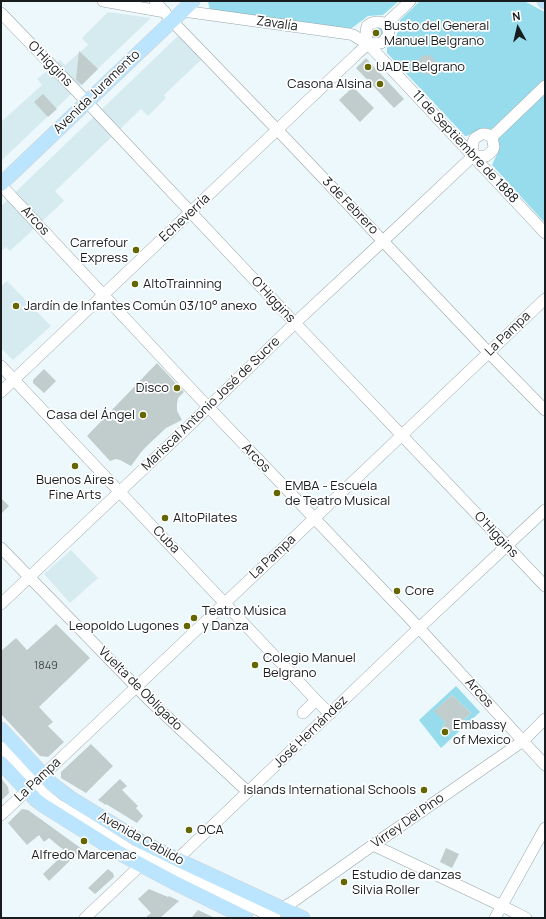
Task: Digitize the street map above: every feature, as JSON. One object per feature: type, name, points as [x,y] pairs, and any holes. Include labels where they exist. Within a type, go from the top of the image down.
[{"type":"main road","name":"Avenida Juramento","points":[[1,184],[87,102],[168,16],[188,6]]},
{"type":"main road","name":"Avenida Cabildo","points":[[1,729],[36,782],[36,800],[119,853],[173,882],[246,918]]},
{"type":"main road","name":"Avenida Cabildo","points":[[1,763],[36,782],[54,786],[142,842],[167,861],[277,915],[303,918]]},
{"type":"street","points":[[103,1],[168,16]]},
{"type":"street","name":"3 de Febrero","points":[[154,1],[545,410]]},
{"type":"street","points":[[368,44],[366,32],[367,26],[377,22],[386,24],[410,1]]},
{"type":"street","name":"Zavalía","points":[[188,6],[349,34],[368,44]]},
{"type":"street","name":"O'Higgins","points":[[1,13],[545,586]]},
{"type":"street","name":"Echeverría","points":[[1,392],[368,44],[381,43],[384,41],[388,34],[386,24]]},
{"type":"street","name":"11 de Septiembre de 1888","points":[[368,44],[545,233]]},
{"type":"street","points":[[473,156],[473,142],[476,138],[482,134],[492,137],[545,86]]},
{"type":"street","name":"Mariscal Antonio José de Sucre","points":[[1,604],[473,156],[486,156],[490,153],[494,147],[492,137]]},
{"type":"street","name":"Arcos","points":[[1,184],[208,407],[419,628],[545,765]]},
{"type":"street","name":"La Pampa","points":[[1,815],[545,299]]},
{"type":"street","name":"Cuba","points":[[1,366],[330,714]]},
{"type":"street","name":"José Hernández","points":[[167,861],[248,792],[545,510]]},
{"type":"street","name":"Vuelta de Obligado","points":[[1,548],[136,687],[248,792]]},
{"type":"street","points":[[303,713],[316,700]]},
{"type":"street","name":"Virrey Del Pino","points":[[277,915],[294,901],[373,845],[523,741],[545,719]]},
{"type":"street","points":[[1,739],[36,782],[43,793],[58,805],[130,850],[167,861],[180,873],[277,915]]},
{"type":"street","points":[[1,747],[36,782]]},
{"type":"street","points":[[495,918],[545,828]]},
{"type":"street","points":[[373,845],[526,918]]},
{"type":"street","points":[[85,918],[141,865],[167,861]]},
{"type":"shaded area","points":[[209,1],[399,1],[383,15],[368,16],[352,28],[348,29],[210,10]]},
{"type":"shaded area","points":[[420,1],[524,1],[545,12],[545,79],[493,128],[474,132],[465,136],[387,53],[387,48],[395,40],[400,20]]},
{"type":"shaded area","points":[[108,12],[151,18],[1,161],[1,122],[42,85],[37,79],[60,60],[65,65],[88,45],[82,38]]},
{"type":"shaded area","points":[[377,27],[381,29],[383,33],[381,37],[377,39],[373,37],[371,33],[373,29]]},
{"type":"shaded area","points":[[180,34],[203,58],[164,95],[166,98],[148,116],[141,109],[55,191],[64,201],[10,251],[6,247],[1,251],[1,206]]},
{"type":"shaded area","points":[[545,93],[545,223],[492,165],[497,154],[497,139]]},
{"type":"shaded area","name":"Jardín de Infantes Común 03/10° anexo","points":[[7,281],[51,326],[13,360],[1,348],[1,286]]},
{"type":"shaded area","points":[[71,550],[98,578],[70,603],[44,574]]},
{"type":"shaded area","points":[[456,686],[480,712],[441,748],[419,720]],"holes":[[[452,695],[471,713],[449,733],[442,726],[446,723],[435,711]]]},
{"type":"building","points":[[79,51],[98,69],[82,85],[76,80]]},
{"type":"building","points":[[430,55],[435,61],[436,68],[430,74],[424,74],[418,69],[417,62],[422,56]]},
{"type":"building","name":"Casona Alsina","points":[[366,58],[404,99],[394,108],[356,68]]},
{"type":"building","points":[[353,87],[374,108],[360,122],[339,100]]},
{"type":"building","points":[[43,94],[57,109],[48,117],[34,102]]},
{"type":"building","name":"Casa del Ángel","points":[[157,363],[184,392],[178,398],[177,404],[177,411],[182,420],[166,428],[142,451],[131,466],[116,459],[110,461],[87,436]]},
{"type":"building","points":[[44,369],[56,381],[44,393],[33,383],[33,380]]},
{"type":"building","points":[[1,498],[9,506],[1,514]]},
{"type":"building","points":[[56,624],[90,658],[39,707],[53,722],[48,726],[64,742],[48,757],[40,756],[1,714],[1,651],[16,638],[27,650]]},
{"type":"building","points":[[452,695],[471,713],[449,733],[442,726],[446,723],[434,711]]},
{"type":"building","points":[[91,744],[113,766],[86,793],[61,778],[61,772]]},
{"type":"building","points":[[1,778],[8,787],[9,793],[1,801]]},
{"type":"building","points":[[120,779],[127,786],[122,790],[138,806],[136,808],[143,816],[137,823],[98,800]]},
{"type":"building","points":[[22,809],[28,810],[82,849],[49,881],[43,874],[66,852],[49,838],[44,842],[39,835],[27,845],[8,823]]},
{"type":"building","points":[[446,848],[459,854],[452,868],[440,862]]},
{"type":"building","points":[[108,869],[113,873],[114,877],[95,894],[88,888]]},
{"type":"building","points":[[149,889],[179,901],[160,918],[145,918],[151,913],[138,899]]},
{"type":"building","points":[[198,910],[215,918],[191,918]]},
{"type":"place","name":"Busto del General Manuel Belgrano","points":[[376,33]]},
{"type":"place","name":"UADE Belgrano","points":[[368,67]]},
{"type":"place","name":"Casona Alsina","points":[[380,84]]},
{"type":"place","name":"Carrefour Express","points":[[136,250]]},
{"type":"place","name":"AltoTrainning","points":[[135,284]]},
{"type":"place","name":"Jardín de Infantes Común 03/10° anexo","points":[[16,306]]},
{"type":"place","name":"Disco","points":[[177,388]]},
{"type":"place","name":"Casa del Ángel","points":[[143,415]]},
{"type":"place","name":"Buenos Aires Fine Arts","points":[[75,466]]},
{"type":"place","name":"EMBA - Escuela de Teatro Musical","points":[[277,493]]},
{"type":"place","name":"AltoPilates","points":[[165,518]]},
{"type":"place","name":"Core","points":[[397,591]]},
{"type":"place","name":"Teatro Música y Danza","points":[[194,618]]},
{"type":"place","name":"Leopoldo Lugones","points":[[187,626]]},
{"type":"place","name":"Colegio Manuel Belgrano","points":[[255,665]]},
{"type":"place","name":"Embassy of Mexico","points":[[445,732]]},
{"type":"place","name":"Islands International Schools","points":[[424,790]]},
{"type":"place","name":"OCA","points":[[189,830]]},
{"type":"place","name":"Alfredo Marcenac","points":[[84,841]]},
{"type":"place","name":"Estudio de danzas Silvia Roller","points":[[344,882]]}]
